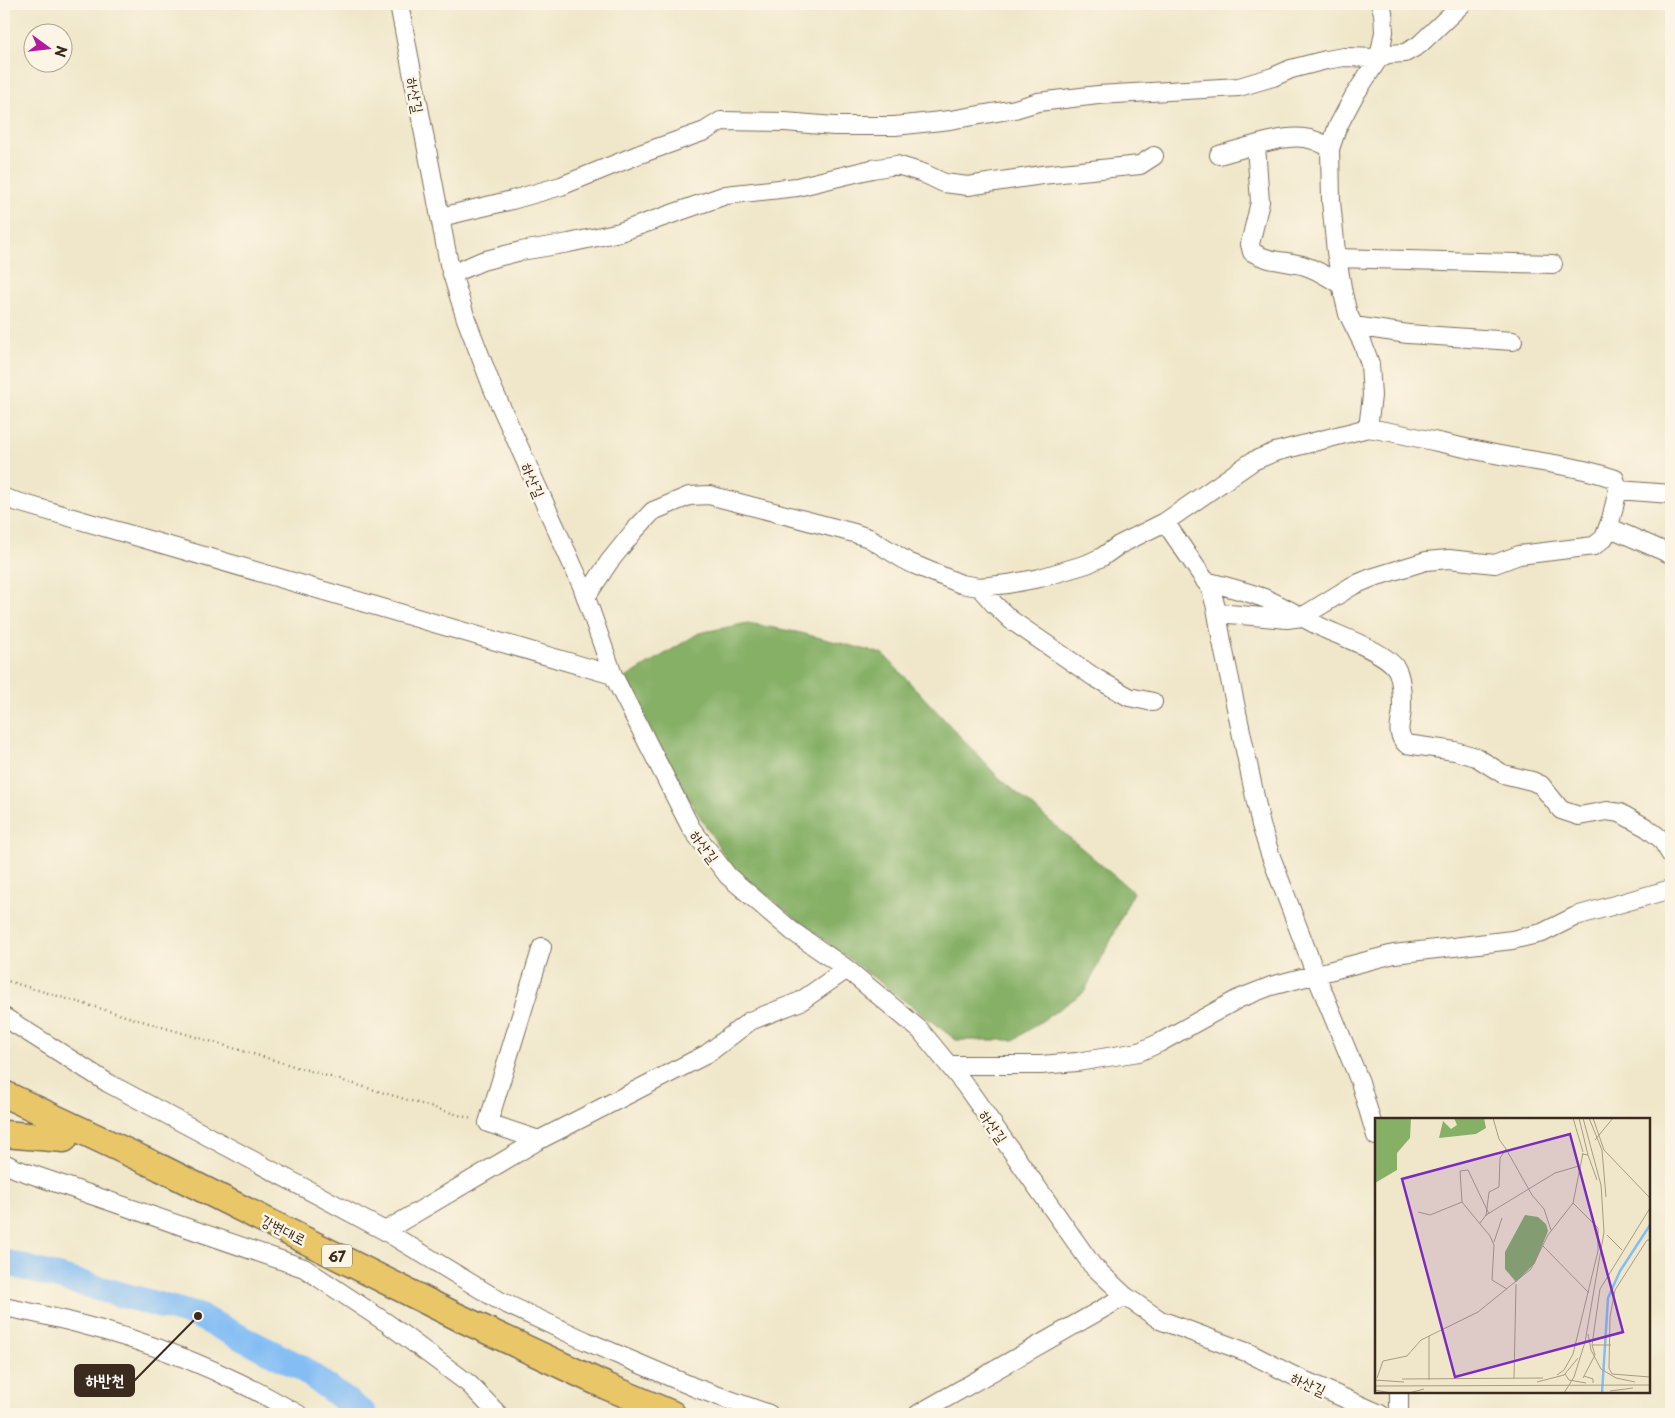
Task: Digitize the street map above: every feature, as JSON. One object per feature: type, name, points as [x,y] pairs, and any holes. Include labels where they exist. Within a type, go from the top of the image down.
[{"type":"highway","points":[[4,1088],[31,1107]]},
{"type":"highway","name":"강변대로","points":[[4,1094],[161,1168],[456,1316],[606,1386],[672,1414]]},
{"type":"highway","name":"67","points":[[4,1107],[64,1139]]},
{"type":"highway","points":[[4,1134],[64,1139]]},
{"type":"highway","name":"강변대로","points":[[64,1139],[433,1321],[631,1414]]},
{"type":"street","name":"하산길","points":[[399,4],[452,274],[466,320],[493,389],[586,597],[613,675],[691,828],[728,876],[792,931],[847,969],[920,1030],[965,1084],[1092,1264],[1125,1296],[1160,1320],[1242,1350],[1292,1375],[1380,1414]]},
{"type":"street","points":[[1368,428],[1372,396],[1370,364],[1363,344],[1348,314],[1341,284],[1331,201],[1330,148],[1337,128],[1350,104],[1379,58],[1384,32],[1383,12],[1380,4]]},
{"type":"street","points":[[441,217],[561,186],[640,154],[705,131],[721,121],[834,126],[895,126],[950,120],[1015,109],[1038,102],[1089,96],[1239,87],[1273,77],[1291,69],[1326,60],[1344,57],[1379,58],[1388,54],[1405,53],[1419,45],[1462,4]]},
{"type":"street","points":[[1219,155],[1285,138],[1304,138],[1317,141],[1330,148]]},
{"type":"street","points":[[1256,146],[1260,202],[1250,244],[1252,252],[1262,258],[1273,261],[1305,266],[1341,284]]},
{"type":"street","points":[[452,274],[482,261],[521,251],[569,244],[620,232],[726,195],[797,187],[872,169],[897,165],[923,173],[944,183],[968,186],[1042,175],[1140,165],[1154,156]]},
{"type":"street","points":[[1337,258],[1553,264]]},
{"type":"street","points":[[1354,326],[1408,334],[1513,341]]},
{"type":"street","points":[[586,597],[615,554],[653,511],[689,496],[709,496],[854,533],[869,538],[908,562],[961,584],[979,586],[1008,584],[1040,578],[1088,564],[1119,545],[1165,522],[1253,461],[1275,452],[1368,428],[1604,475],[1615,479],[1618,490],[1608,527],[1604,538],[1594,546],[1519,555],[1495,564],[1449,559],[1426,561],[1352,586],[1302,617],[1287,618],[1217,613]]},
{"type":"street","points":[[1618,490],[1671,494]]},
{"type":"street","points":[[4,498],[613,675]]},
{"type":"street","points":[[1165,522],[1211,589],[1261,825],[1270,854],[1316,975],[1360,1082],[1375,1133]]},
{"type":"street","points":[[1608,527],[1668,552]]},
{"type":"street","points":[[1205,580],[1262,597],[1361,644],[1389,661],[1397,669],[1400,681],[1402,709],[1399,729],[1401,738],[1406,744],[1455,751],[1476,757],[1502,774],[1532,781],[1545,789],[1561,810],[1579,816],[1607,811],[1620,813],[1647,828],[1661,839],[1671,855]]},
{"type":"street","points":[[979,586],[1011,620],[1094,677],[1129,697],[1153,702]]},
{"type":"street","points":[[949,1065],[1040,1065],[1077,1062],[1138,1052],[1159,1043],[1238,999],[1271,986],[1394,954],[1512,940],[1542,933],[1576,916],[1671,889]]},
{"type":"street","points":[[539,1140],[488,1124],[542,947]]},
{"type":"street","points":[[385,1230],[539,1140],[707,1054],[750,1021],[801,1001],[847,969]]},
{"type":"street","points":[[4,1017],[108,1083],[385,1230],[509,1305],[586,1341],[696,1388],[769,1414]]},
{"type":"street","points":[[4,1163],[16,1169],[304,1268],[387,1323],[447,1367],[469,1384],[498,1414]]},
{"type":"street","points":[[918,1414],[1125,1296]]},
{"type":"street","points":[[4,1307],[54,1318],[152,1345],[238,1382],[298,1414]]},
{"type":"street","points":[[1399,1393],[1399,1414]]},
{"type":"path","points":[[4,980],[488,1124]]},
{"type":"green space","points":[[748,623],[801,633],[883,654],[997,776],[1133,892],[1084,992],[1014,1040],[956,1040],[785,910],[731,866],[678,782],[624,679],[699,633]]},
{"type":"waterway","points":[[4,1262],[198,1316],[300,1367],[364,1414]]},
{"type":"place","name":"하반천","points":[[198,1316]]}]
